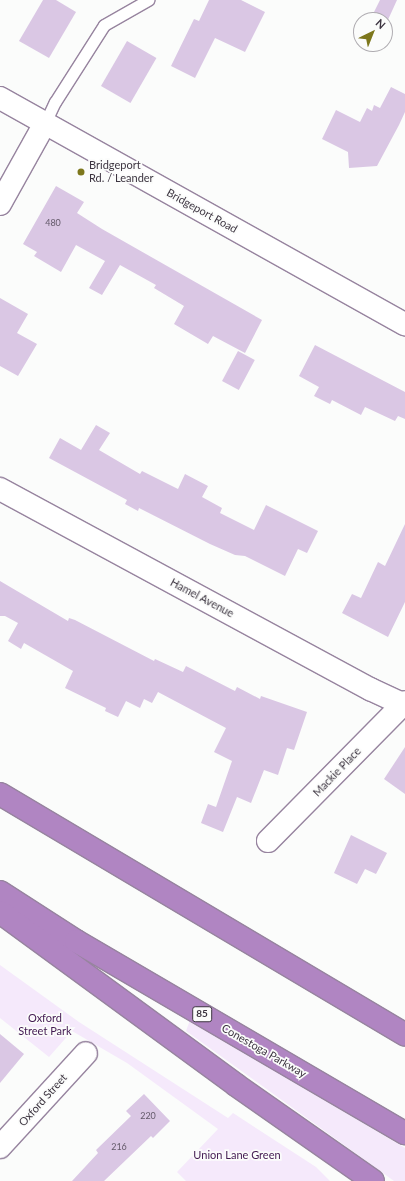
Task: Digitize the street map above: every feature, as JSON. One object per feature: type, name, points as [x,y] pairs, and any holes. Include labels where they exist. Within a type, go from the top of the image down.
[{"type":"highway","points":[[0,794],[405,1034]]},
{"type":"highway","name":"Conestoga Parkway","points":[[0,892],[83,945],[405,1133]]},
{"type":"highway","points":[[0,912],[236,1085],[373,1181]]},
{"type":"street","name":"Bridgeport Road","points":[[0,98],[405,324]]},
{"type":"street","points":[[0,204],[45,123]]},
{"type":"street","name":"Hamel Avenue","points":[[0,489],[404,704]]},
{"type":"street","name":"Mackie Place","points":[[268,841],[404,704]]},
{"type":"street","name":"Oxford Street","points":[[0,1147],[86,1053]]},
{"type":"lane","points":[[45,123],[55,102],[104,25],[148,0]]},
{"type":"green space","points":[[0,965],[79,1022],[228,1118],[233,1113],[316,1167],[330,1181],[186,1181],[177,1172],[218,1129],[127,1063],[72,1031],[49,1057],[0,1018]]},
{"type":"green space","points":[[190,1020],[405,1148],[405,1181],[394,1181],[186,1031]]},
{"type":"building","points":[[43,0],[56,0],[76,12],[49,58],[19,41]]},
{"type":"building","points":[[209,0],[241,0],[265,12],[245,52],[215,38],[195,78],[171,66],[194,19],[199,21]]},
{"type":"building","points":[[380,0],[397,0],[392,12],[374,12]]},
{"type":"building","points":[[127,41],[156,58],[130,103],[101,86]]},
{"type":"building","points":[[391,87],[405,94],[405,112],[399,125],[377,166],[349,168],[348,152],[322,139],[336,110],[360,122],[367,108],[372,111],[374,105],[380,108]]},
{"type":"building","points":[[56,186],[84,202],[77,213],[102,229],[262,320],[245,353],[213,336],[208,344],[174,324],[184,306],[154,288],[156,285],[120,265],[102,295],[89,288],[105,261],[76,245],[61,272],[34,256],[37,252],[23,244]]},
{"type":"building","points":[[0,298],[28,314],[17,333],[37,344],[18,376],[0,366]]},
{"type":"building","points":[[315,345],[405,392],[405,419],[398,416],[395,421],[365,407],[361,415],[332,400],[330,404],[314,396],[319,387],[299,376]]},
{"type":"building","points":[[238,351],[255,360],[239,390],[222,381]]},
{"type":"building","points":[[96,425],[110,433],[99,450],[140,474],[142,471],[178,489],[185,474],[208,486],[202,497],[222,508],[220,513],[254,530],[266,505],[318,531],[307,553],[298,549],[285,576],[245,556],[235,555],[210,544],[139,508],[138,511],[125,504],[127,500],[49,458],[60,438],[81,450]]},
{"type":"building","points":[[405,524],[405,602],[388,637],[342,613],[352,594],[361,598],[378,562],[385,566]]},
{"type":"building","points":[[0,581],[68,621],[69,618],[75,620],[154,661],[155,659],[183,672],[186,666],[235,691],[237,687],[260,699],[261,696],[307,712],[294,750],[287,748],[278,775],[264,770],[251,803],[237,797],[223,832],[201,823],[208,804],[216,807],[232,761],[214,752],[226,728],[158,692],[152,703],[144,699],[140,708],[126,701],[118,717],[105,711],[106,708],[65,688],[73,671],[24,643],[21,649],[8,641],[18,623],[5,616],[0,616]]},
{"type":"building","points":[[405,747],[405,794],[384,779]]},
{"type":"building","points":[[351,835],[387,853],[376,874],[365,869],[357,884],[334,873]]},
{"type":"building","points":[[0,1034],[24,1054],[0,1083]]},
{"type":"building","points":[[144,1094],[170,1121],[153,1138],[151,1136],[104,1181],[72,1181],[98,1153],[96,1150],[131,1116],[126,1111]]},
{"type":"place","name":"Bridgeport Rd. / Leander","points":[[81,172]]},
{"type":"park label","name":"Oxford Street Park","points":[[45,1025]]},
{"type":"park label","name":"Union Lane Green","points":[[237,1155]]}]
